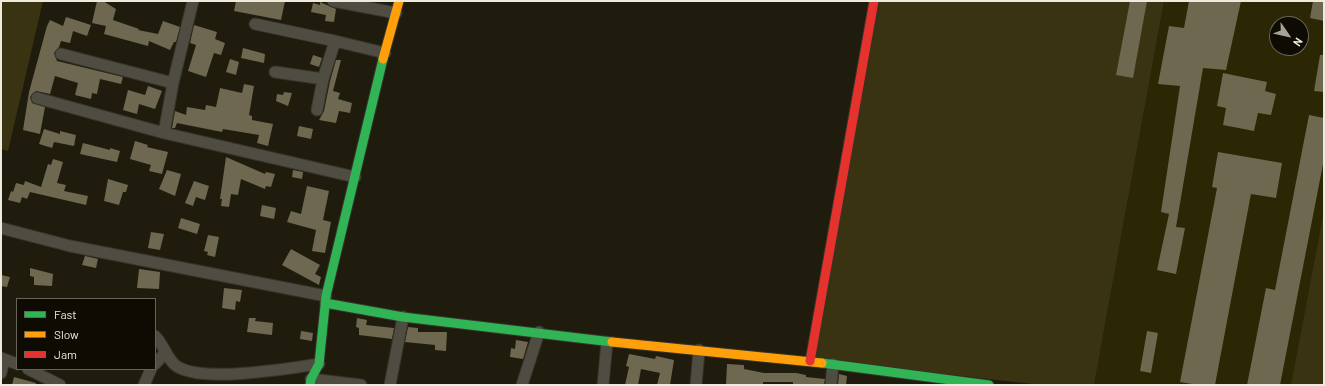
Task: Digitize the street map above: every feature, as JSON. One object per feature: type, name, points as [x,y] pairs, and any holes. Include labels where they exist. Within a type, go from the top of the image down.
[{"type":"street","points":[[164,133],[173,83],[193,1]]},
{"type":"street","points":[[333,1],[396,13]]},
{"type":"street","points":[[362,385],[311,382],[319,364],[326,300],[385,53],[399,1]]},
{"type":"street","points":[[810,361],[874,1]]},
{"type":"street","points":[[255,24],[385,53]]},
{"type":"street","points":[[317,110],[323,79],[335,41]]},
{"type":"street","points":[[61,54],[173,83]]},
{"type":"street","points":[[275,72],[323,79]]},
{"type":"street","points":[[36,98],[164,133],[355,177]]},
{"type":"street","points":[[1,228],[70,246],[403,317],[539,332],[607,342],[810,361],[833,364],[916,381],[989,385]]},
{"type":"street","points":[[390,385],[403,317]]},
{"type":"street","points":[[522,385],[539,332]]},
{"type":"street","points":[[156,337],[162,343],[174,364],[188,371],[223,380],[319,364]]},
{"type":"street","points":[[603,385],[607,342]]},
{"type":"street","points":[[696,385],[698,350]]},
{"type":"street","points":[[156,363],[166,352]]},
{"type":"street","points":[[1,373],[3,358],[16,364]]},
{"type":"street","points":[[832,385],[833,364]]},
{"type":"street","points":[[30,370],[60,385]]},
{"type":"street","points":[[144,385],[151,370]]},
{"type":"shaded area","points":[[1,1],[43,1],[8,151],[1,149]]},
{"type":"shaded area","points":[[879,1],[1164,1],[1094,385],[1041,385],[814,359]]},
{"type":"shaded area","points":[[1164,1],[1324,1],[1324,385],[1094,385]]},
{"type":"shaded area","points":[[1324,211],[1324,385],[1291,385]]},
{"type":"building","points":[[97,1],[103,1],[116,9],[113,20],[139,29],[138,30],[158,34],[163,21],[180,27],[176,42],[174,42],[170,50],[149,41],[148,46],[104,34],[106,26],[92,23]]},
{"type":"building","points":[[236,1],[285,1],[281,20],[234,11]]},
{"type":"building","points":[[1130,1],[1147,1],[1133,78],[1116,75]]},
{"type":"building","points":[[1189,1],[1241,1],[1226,70],[1203,68],[1176,227],[1185,228],[1176,274],[1157,270],[1169,214],[1161,212],[1180,86],[1158,84],[1169,26],[1184,28]]},
{"type":"building","points":[[1313,1],[1324,1],[1324,21],[1310,18]]},
{"type":"building","points":[[320,2],[336,9],[334,22],[325,21],[326,15],[311,12],[313,3],[320,5]]},
{"type":"building","points":[[66,17],[91,25],[87,36],[73,31],[70,43],[61,41],[59,47],[54,53],[57,61],[123,77],[121,84],[100,79],[97,94],[92,93],[91,99],[75,95],[78,83],[55,76],[50,94],[36,91],[30,97],[32,103],[45,107],[40,134],[23,130],[29,92],[47,26],[50,20],[63,26]]},
{"type":"building","points":[[194,25],[217,32],[215,39],[225,43],[221,55],[214,53],[206,77],[188,71],[196,45],[190,43]]},
{"type":"building","points":[[243,48],[265,54],[264,63],[241,58]]},
{"type":"building","points":[[313,55],[322,58],[319,67],[310,64]]},
{"type":"building","points":[[1320,55],[1324,55],[1324,92],[1314,91]]},
{"type":"building","points":[[230,59],[239,62],[236,75],[226,72]]},
{"type":"building","points":[[336,60],[341,60],[333,91],[340,93],[338,99],[352,103],[350,113],[339,111],[336,123],[319,120],[324,111]]},
{"type":"building","points":[[1223,73],[1267,82],[1265,91],[1276,94],[1271,115],[1258,113],[1254,131],[1223,125],[1226,108],[1217,106]]},
{"type":"building","points":[[244,84],[254,86],[249,115],[252,116],[252,120],[273,124],[268,146],[257,143],[259,135],[223,129],[222,132],[177,123],[175,128],[172,128],[175,111],[186,115],[187,107],[205,110],[206,105],[216,107],[220,88],[242,93]]},
{"type":"building","points":[[148,86],[162,91],[155,109],[139,104],[137,114],[123,110],[128,90],[145,95]]},
{"type":"building","points":[[284,92],[292,93],[288,106],[276,101],[277,94],[283,95]]},
{"type":"building","points":[[1309,115],[1324,118],[1324,159],[1280,385],[1247,385],[1266,288],[1275,290]]},
{"type":"building","points":[[299,126],[313,129],[311,139],[297,136]]},
{"type":"building","points":[[44,129],[60,134],[60,131],[76,135],[74,146],[54,142],[52,148],[39,144]]},
{"type":"building","points":[[135,141],[148,145],[147,147],[168,152],[162,174],[149,171],[151,165],[130,159]]},
{"type":"building","points":[[83,143],[120,151],[117,162],[80,154]]},
{"type":"building","points":[[1218,152],[1282,163],[1276,198],[1251,194],[1215,385],[1198,385],[1180,382],[1217,188],[1212,187]]},
{"type":"building","points":[[226,157],[265,174],[266,172],[275,174],[271,187],[266,186],[265,189],[241,179],[238,195],[231,194],[229,207],[221,206],[222,199],[220,199]]},
{"type":"building","points":[[53,159],[63,162],[57,183],[66,185],[64,191],[88,196],[86,205],[30,192],[27,199],[22,197],[20,203],[8,200],[16,183],[24,185],[25,181],[41,187],[48,164],[51,165]]},
{"type":"building","points":[[167,170],[181,174],[175,196],[159,189]]},
{"type":"building","points":[[293,170],[303,172],[302,179],[292,177]]},
{"type":"building","points":[[108,179],[128,185],[126,192],[123,192],[119,205],[104,201]]},
{"type":"building","points":[[194,181],[209,186],[205,200],[196,197],[193,206],[185,203]]},
{"type":"building","points":[[307,186],[329,191],[323,220],[331,222],[325,253],[312,251],[316,230],[287,222],[291,211],[301,214]]},
{"type":"building","points":[[262,205],[276,208],[274,219],[260,216]]},
{"type":"building","points":[[181,218],[200,224],[197,234],[178,228]]},
{"type":"building","points":[[151,232],[164,234],[160,250],[148,248]]},
{"type":"building","points":[[208,235],[219,237],[215,257],[207,255],[208,252],[204,251]]},
{"type":"building","points":[[291,249],[320,265],[315,274],[321,277],[319,285],[282,265]]},
{"type":"building","points":[[85,256],[98,259],[96,268],[82,265]]},
{"type":"building","points":[[30,268],[53,274],[52,286],[34,285],[34,277],[30,276]]},
{"type":"building","points":[[139,269],[160,272],[159,289],[137,288]]},
{"type":"building","points":[[1,275],[10,277],[7,287],[1,286]]},
{"type":"building","points":[[224,288],[242,290],[240,302],[236,301],[235,310],[222,308]]},
{"type":"building","points":[[249,318],[256,318],[255,321],[273,323],[272,335],[247,332]]},
{"type":"building","points":[[357,318],[367,320],[366,325],[394,328],[392,339],[359,335],[359,328],[356,327]]},
{"type":"building","points":[[408,327],[418,328],[418,332],[447,332],[446,351],[435,350],[435,345],[405,342]]},
{"type":"building","points":[[301,331],[313,333],[312,341],[300,339]]},
{"type":"building","points":[[1147,331],[1158,333],[1151,373],[1140,371]]},
{"type":"building","points":[[516,340],[528,342],[523,359],[510,357],[511,348],[515,349]]},
{"type":"building","points":[[629,354],[655,359],[656,356],[674,360],[670,385],[657,385],[660,373],[641,369],[638,385],[625,385],[629,367],[626,366]]},
{"type":"building","points":[[727,364],[744,365],[744,369],[764,373],[796,373],[806,375],[806,377],[825,379],[824,385],[793,385],[793,382],[763,382],[763,385],[726,385]]},
{"type":"building","points":[[839,374],[847,376],[846,385],[838,385]]},
{"type":"building","points":[[14,377],[36,383],[35,385],[12,385]]},
{"type":"traffic: fast","points":[[310,385],[311,379],[319,364],[326,296],[383,59]]},
{"type":"traffic: fast","points":[[325,303],[403,317],[612,342]]},
{"type":"traffic: fast","points":[[822,363],[989,385]]},
{"type":"traffic: slow","points":[[383,59],[399,1]]},
{"type":"traffic: slow","points":[[612,342],[822,363]]},
{"type":"traffic: jam","points":[[810,361],[874,1]]}]
